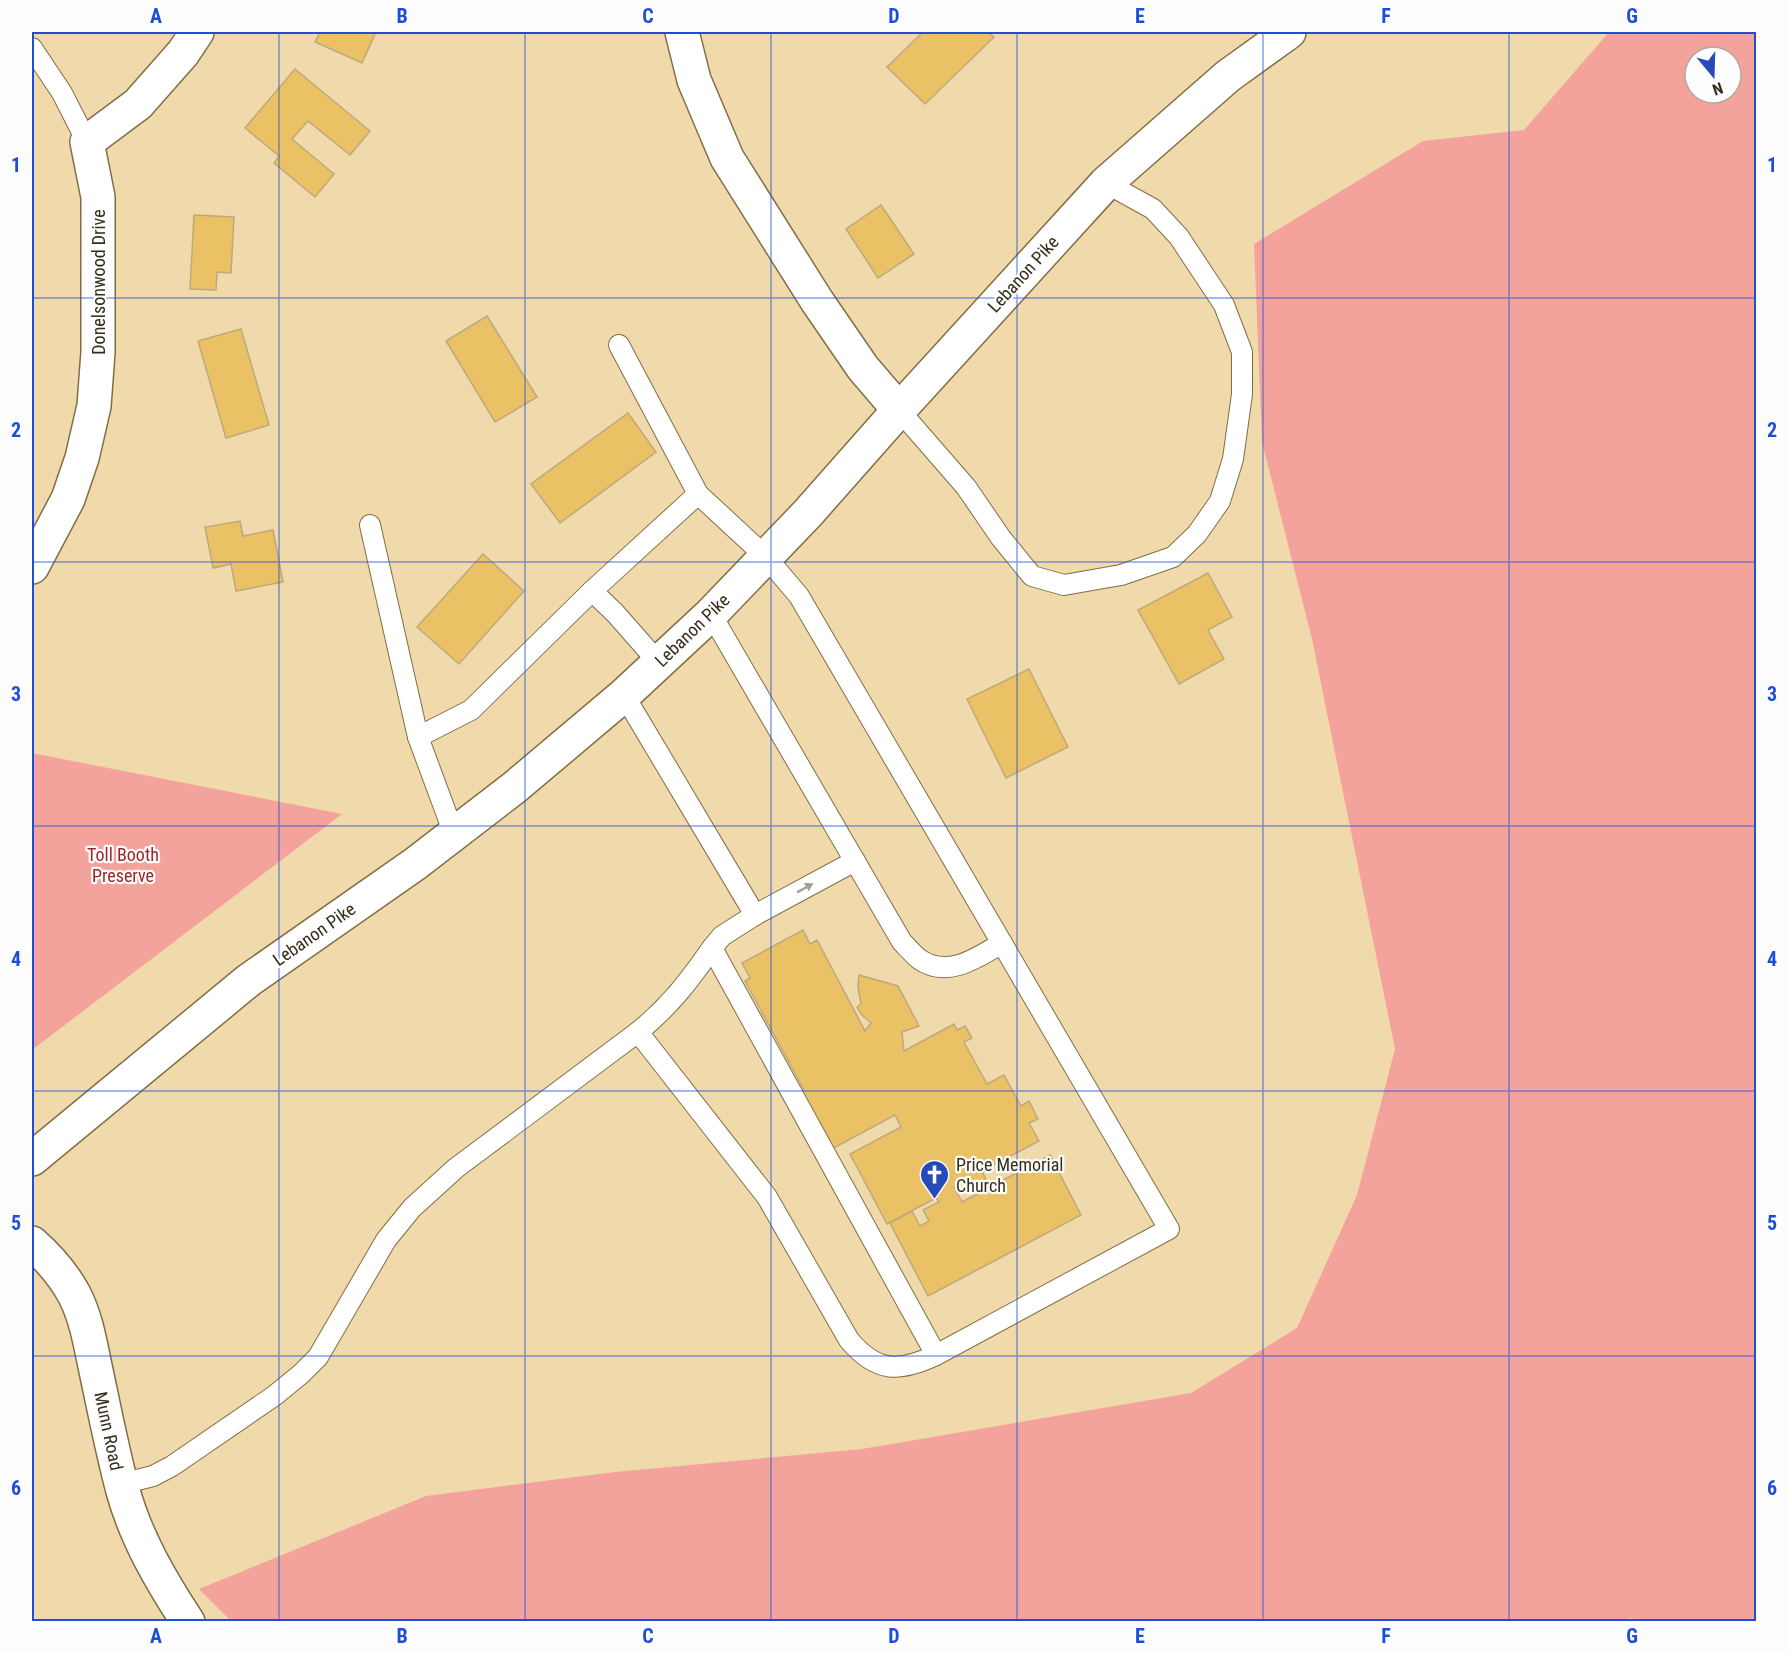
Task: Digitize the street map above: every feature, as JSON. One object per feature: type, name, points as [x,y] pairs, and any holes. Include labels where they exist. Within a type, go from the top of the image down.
[{"type":"main road","points":[[87,142],[138,104],[183,53],[196,32]]},
{"type":"main road","points":[[682,32],[694,80],[728,158],[830,320],[863,368],[899,410]]},
{"type":"main road","name":"Lebanon Pike","points":[[32,1159],[249,980],[415,864],[564,746],[624,695],[711,614],[766,557],[1107,183],[1228,76],[1289,32]]},
{"type":"main road","name":"Donelsonwood Drive","points":[[32,567],[68,499],[82,458],[94,406],[98,352],[98,197],[87,142]]},
{"type":"main road","name":"Munn Road","points":[[32,1243],[49,1258],[81,1309],[121,1484],[141,1541],[164,1586],[188,1622]]},
{"type":"lane","points":[[32,48],[62,93],[87,142]]},
{"type":"lane","points":[[899,410],[966,487],[1001,538],[1032,576],[1064,585],[1121,575],[1173,557],[1197,534],[1220,501],[1233,459],[1242,394],[1242,352],[1224,305],[1179,237],[1153,209],[1107,183]]},
{"type":"lane","points":[[619,345],[698,494],[766,557],[799,596],[1169,1229],[921,1362],[891,1367],[874,1363],[861,1355],[849,1340],[767,1197],[638,1032]]},
{"type":"lane","points":[[418,737],[471,710],[592,591],[698,494]]},
{"type":"lane","points":[[370,525],[418,737],[454,834]]},
{"type":"lane","points":[[592,591],[615,613],[659,663]]},
{"type":"lane","points":[[711,614],[902,942],[918,958],[932,965],[948,967],[965,964],[1002,944]]},
{"type":"lane","points":[[624,695],[755,915]]},
{"type":"lane","points":[[121,1484],[153,1476],[172,1466],[274,1396],[301,1374],[318,1357],[386,1240],[412,1208],[456,1168],[638,1032],[682,991],[722,936],[755,915],[855,861]]},
{"type":"lane","points":[[712,948],[936,1355]]},
{"type":"green space","points":[[1609,32],[1756,32],[1756,1621],[1638,1622],[1631,1618],[1621,1622],[231,1621],[199,1589],[426,1496],[615,1472],[862,1449],[1191,1393],[1297,1328],[1357,1195],[1395,1049],[1312,639],[1262,442],[1254,244],[1423,141],[1524,130]]},
{"type":"green space","name":"Toll Booth Preserve","points":[[32,753],[342,814],[32,1050]]},
{"type":"building","points":[[320,32],[376,32],[362,63],[315,42]]},
{"type":"building","points":[[923,32],[988,32],[994,37],[925,104],[887,67]]},
{"type":"building","points":[[295,69],[370,131],[350,155],[308,121],[292,139],[334,174],[315,197],[274,163],[279,156],[245,128]]},
{"type":"building","points":[[881,205],[914,254],[878,278],[846,229]]},
{"type":"building","points":[[194,215],[234,217],[231,273],[217,272],[216,290],[190,289]]},
{"type":"building","points":[[487,316],[537,397],[495,422],[446,341]]},
{"type":"building","points":[[241,329],[269,425],[226,438],[198,341]]},
{"type":"building","points":[[628,413],[656,452],[560,523],[531,484]]},
{"type":"building","points":[[240,521],[243,536],[273,530],[283,582],[236,591],[231,564],[213,568],[205,527]]},
{"type":"building","points":[[483,554],[524,591],[459,664],[417,627]]},
{"type":"building","points":[[1208,573],[1232,617],[1208,630],[1224,659],[1179,684],[1138,610]]},
{"type":"building","points":[[1029,669],[1068,747],[1006,778],[967,699]]},
{"type":"building","points":[[803,930],[810,944],[817,940],[865,1031],[871,1023],[857,1007],[861,1004],[858,987],[859,975],[898,986],[919,1026],[902,1032],[904,1051],[954,1024],[957,1030],[965,1026],[972,1038],[964,1042],[987,1084],[1004,1075],[1021,1106],[1029,1101],[1038,1119],[1029,1123],[1039,1141],[982,1171],[986,1179],[972,1187],[968,1179],[954,1187],[962,1202],[1050,1155],[1081,1215],[928,1296],[890,1223],[912,1211],[920,1226],[929,1221],[923,1210],[939,1202],[936,1198],[887,1224],[850,1154],[901,1127],[895,1115],[830,1150],[800,1093],[804,1090],[745,981],[750,978],[742,963]]},
{"type":"place","name":"Price Memorial Church","points":[[935,1200]]}]
